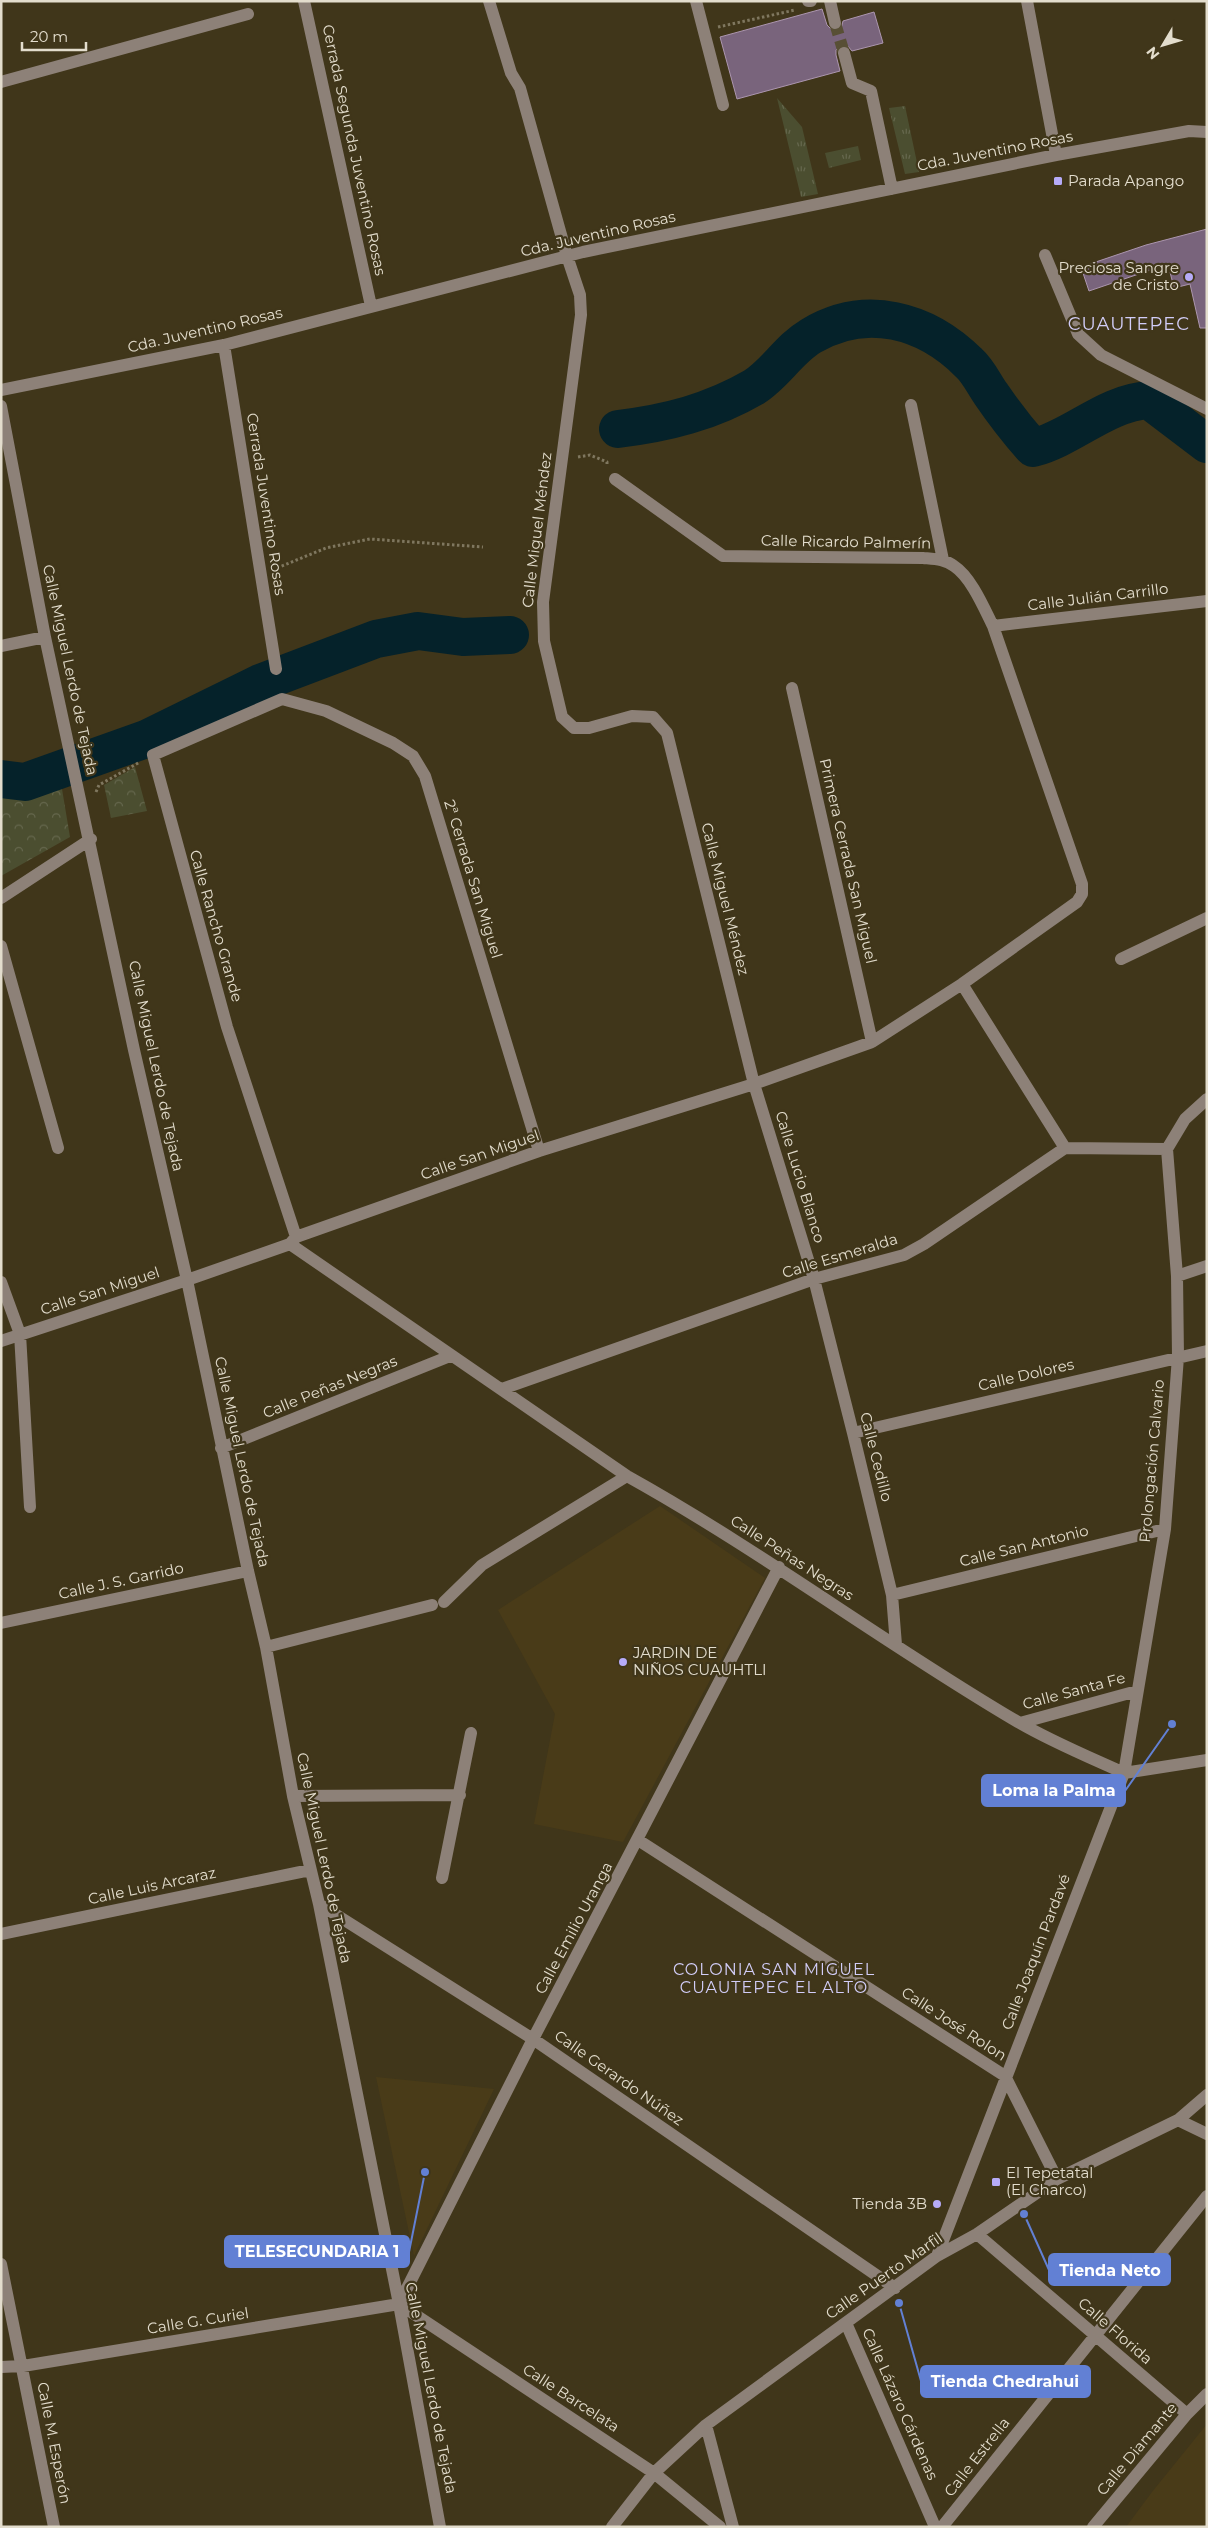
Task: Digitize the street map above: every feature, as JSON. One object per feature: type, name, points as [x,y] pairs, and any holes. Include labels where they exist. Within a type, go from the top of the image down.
[{"type":"street","name":"Cerrada Segunda Juventino Rosas","points":[[304,1],[371,306]]},
{"type":"street","name":"Calle Miguel Méndez","points":[[489,1],[510,73],[520,88],[567,256],[580,295],[581,315],[543,602],[544,641],[562,717],[574,728],[589,728],[632,716],[653,717],[667,733],[754,1084]]},
{"type":"street","points":[[696,1],[723,105]]},
{"type":"street","points":[[830,1],[835,23]]},
{"type":"street","points":[[1027,1],[1056,155]]},
{"type":"street","points":[[1,82],[248,14]]},
{"type":"street","points":[[844,53],[852,83],[872,91],[892,188]]},
{"type":"street","name":"Cda. Juventino Rosas","points":[[1,390],[224,345],[567,256],[1056,155],[1190,131],[1207,132]]},
{"type":"street","points":[[1045,255],[1078,334],[1101,356],[1207,409]]},
{"type":"street","name":"Cerrada Juventino Rosas","points":[[224,345],[276,669]]},
{"type":"street","points":[[911,405],[943,560]]},
{"type":"street","name":"Calle Miguel Lerdo de Tejada","points":[[1,406],[45,637],[91,839],[134,1050],[188,1280],[221,1448],[266,1647],[293,1796],[319,1904],[399,2304],[440,2527]]},
{"type":"street","name":"Calle Ricardo Palmerín","points":[[615,479],[723,556],[923,558],[943,560],[955,566],[975,590],[993,626],[1082,884],[1082,894]]},
{"type":"street","name":"Calle Julián Carrillo","points":[[993,626],[1207,601]]},
{"type":"street","points":[[1,646],[45,637]]},
{"type":"street","name":"Primera Cerrada San Miguel","points":[[792,688],[872,1042]]},
{"type":"street","name":"2ª Cerrada San Miguel","points":[[153,755],[282,699],[326,711],[393,743],[413,756],[425,776],[539,1151]]},
{"type":"street","name":"Calle Rancho Grande","points":[[153,755],[227,1027],[293,1240]]},
{"type":"street","points":[[1,898],[91,839]]},
{"type":"street","name":"Calle San Miguel","points":[[1,1341],[188,1280],[539,1151],[754,1084],[872,1042],[962,984],[1076,902],[1082,894]]},
{"type":"street","points":[[1121,959],[1207,918]]},
{"type":"street","points":[[1,946],[58,1148]]},
{"type":"street","points":[[962,984],[1065,1148],[1167,1149],[1185,1119],[1207,1099]]},
{"type":"street","name":"Calle Lucio Blanco","points":[[754,1084],[814,1279]]},
{"type":"street","name":"Calle Esmeralda","points":[[502,1389],[814,1279],[904,1255],[932,1239],[1065,1148]]},
{"type":"street","name":"Prolongación Calvario","points":[[1124,1773],[1164,1528],[1178,1357],[1177,1276],[1167,1149]]},
{"type":"street","name":"Calle Peñas Negras","points":[[293,1240],[450,1356],[502,1389],[627,1476],[676,1503],[1020,1723],[1124,1773]]},
{"type":"street","points":[[1177,1276],[1207,1266]]},
{"type":"street","name":"Calle Cedillo","points":[[814,1279],[892,1595],[896,1645]]},
{"type":"street","points":[[1,1282],[20,1334],[30,1507]]},
{"type":"street","name":"Calle Dolores","points":[[853,1432],[1207,1351]]},
{"type":"street","name":"Calle Peñas Negras","points":[[221,1448],[450,1356]]},
{"type":"street","points":[[266,1647],[438,1604],[482,1565],[627,1476]]},
{"type":"street","name":"Calle San Antonio","points":[[892,1595],[1164,1528]]},
{"type":"street","name":"Calle Emilio Uranga","points":[[399,2304],[533,2039],[779,1568]]},
{"type":"street","name":"Calle J. S. Garrido","points":[[1,1623],[248,1571]]},
{"type":"street","name":"Calle Santa Fe","points":[[1020,1723],[1137,1691]]},
{"type":"street","points":[[442,1878],[471,1733]]},
{"type":"street","points":[[1124,1773],[1207,1760]]},
{"type":"street","name":"Calle Joaquín Pardavé","points":[[937,2256],[1124,1773]]},
{"type":"street","points":[[293,1796],[460,1795]]},
{"type":"street","name":"Calle José Rolon","points":[[638,1840],[1006,2076],[1057,2179]]},
{"type":"street","name":"Calle Luis Arcaraz","points":[[1,1934],[310,1870]]},
{"type":"street","name":"Calle Gerardo Núñez","points":[[319,1904],[533,2039],[894,2288]]},
{"type":"street","name":"Calle Puerto Marfil","points":[[612,2527],[654,2473],[706,2425],[937,2256],[976,2234],[1057,2179],[1178,2120],[1207,2094]]},
{"type":"street","points":[[1178,2120],[1207,2134]]},
{"type":"street","name":"Calle Estrella","points":[[942,2527],[1207,2196]]},
{"type":"street","name":"Calle Florida","points":[[976,2234],[1187,2414]]},
{"type":"street","name":"Calle M. Esperón","points":[[1,2264],[54,2527]]},
{"type":"street","name":"Calle G. Curiel","points":[[1,2367],[23,2366],[399,2304]]},
{"type":"street","name":"Calle Barcelata","points":[[399,2304],[654,2473],[720,2527]]},
{"type":"street","name":"Calle Lázaro Cárdenas","points":[[846,2323],[935,2527]]},
{"type":"street","name":"Calle Diamante","points":[[1093,2527],[1187,2414],[1207,2394]]},
{"type":"street","points":[[706,2425],[733,2527]]},
{"type":"path","points":[[704,31],[807,4]]},
{"type":"path","points":[[562,455],[590,455],[607,462],[607,478],[615,479]]},
{"type":"path","points":[[260,575],[326,548],[370,539],[483,547]]},
{"type":"path","points":[[96,794],[99,785],[153,755]]},
{"type":"shaded area","name":"JARDIN DE NIÑOS CUAUHTLI","points":[[660,1506],[765,1578],[623,1842],[534,1824],[555,1714],[498,1610]]},
{"type":"shaded area","points":[[376,2077],[494,2089],[414,2256]]},
{"type":"shaded area","points":[[1207,2424],[1207,2527],[1126,2527],[1152,2492]]},
{"type":"green space","points":[[777,98],[802,127],[818,194],[801,197]]},
{"type":"green space","points":[[905,106],[919,172],[905,174],[889,108]]},
{"type":"green space","points":[[858,146],[861,160],[829,168],[825,153]]},
{"type":"green space","points":[[135,767],[147,811],[111,818],[104,785]]},
{"type":"green space","points":[[59,771],[70,837],[1,876],[1,779],[25,782]]},
{"type":"building","points":[[822,9],[827,25],[833,31],[841,29],[843,21],[874,12],[883,43],[852,51],[847,45],[841,45],[836,50],[840,71],[737,99],[720,37]]},
{"type":"building","name":"Preciosa Sangre de Cristo","points":[[1207,229],[1207,328],[1200,328],[1190,284],[1174,288],[1168,264],[1089,291],[1081,267],[1146,245]]},
{"type":"waterway","points":[[618,429],[671,420],[722,403],[762,382],[803,341],[811,336],[832,326],[853,320],[874,319],[894,321],[915,327],[934,336],[952,348],[975,370],[1001,408],[1033,448],[1048,443],[1118,407],[1133,402],[1149,400],[1207,444]]},
{"type":"waterway","points":[[1,779],[25,782],[146,739],[260,683],[376,639],[418,631],[463,637],[510,635]]},
{"type":"tunnel","points":[[835,23],[844,53]]},
{"type":"place","name":"Parada Apango","points":[[1058,181]]},
{"type":"place","name":"Preciosa Sangre de Cristo","points":[[1189,277]]},
{"type":"place","name":"JARDIN DE NIÑOS CUAUHTLI","points":[[623,1662]]},
{"type":"place","name":"Loma la Palma","points":[[1172,1724]]},
{"type":"place","name":"TELESECUNDARIA 1","points":[[425,2172]]},
{"type":"place","name":"El Tepetatal (El Charco)","points":[[996,2182]]},
{"type":"place","name":"Tienda 3B","points":[[937,2204]]},
{"type":"place","name":"Tienda Neto","points":[[1024,2214]]},
{"type":"place","name":"Tienda Chedrahui","points":[[899,2303]]},
{"type":"district","name":"CUAUTEPEC","points":[[1129,324]]},
{"type":"district","name":"COLONIA SAN MIGUEL CUAUTEPEC EL ALTO","points":[[774,1978]]}]
